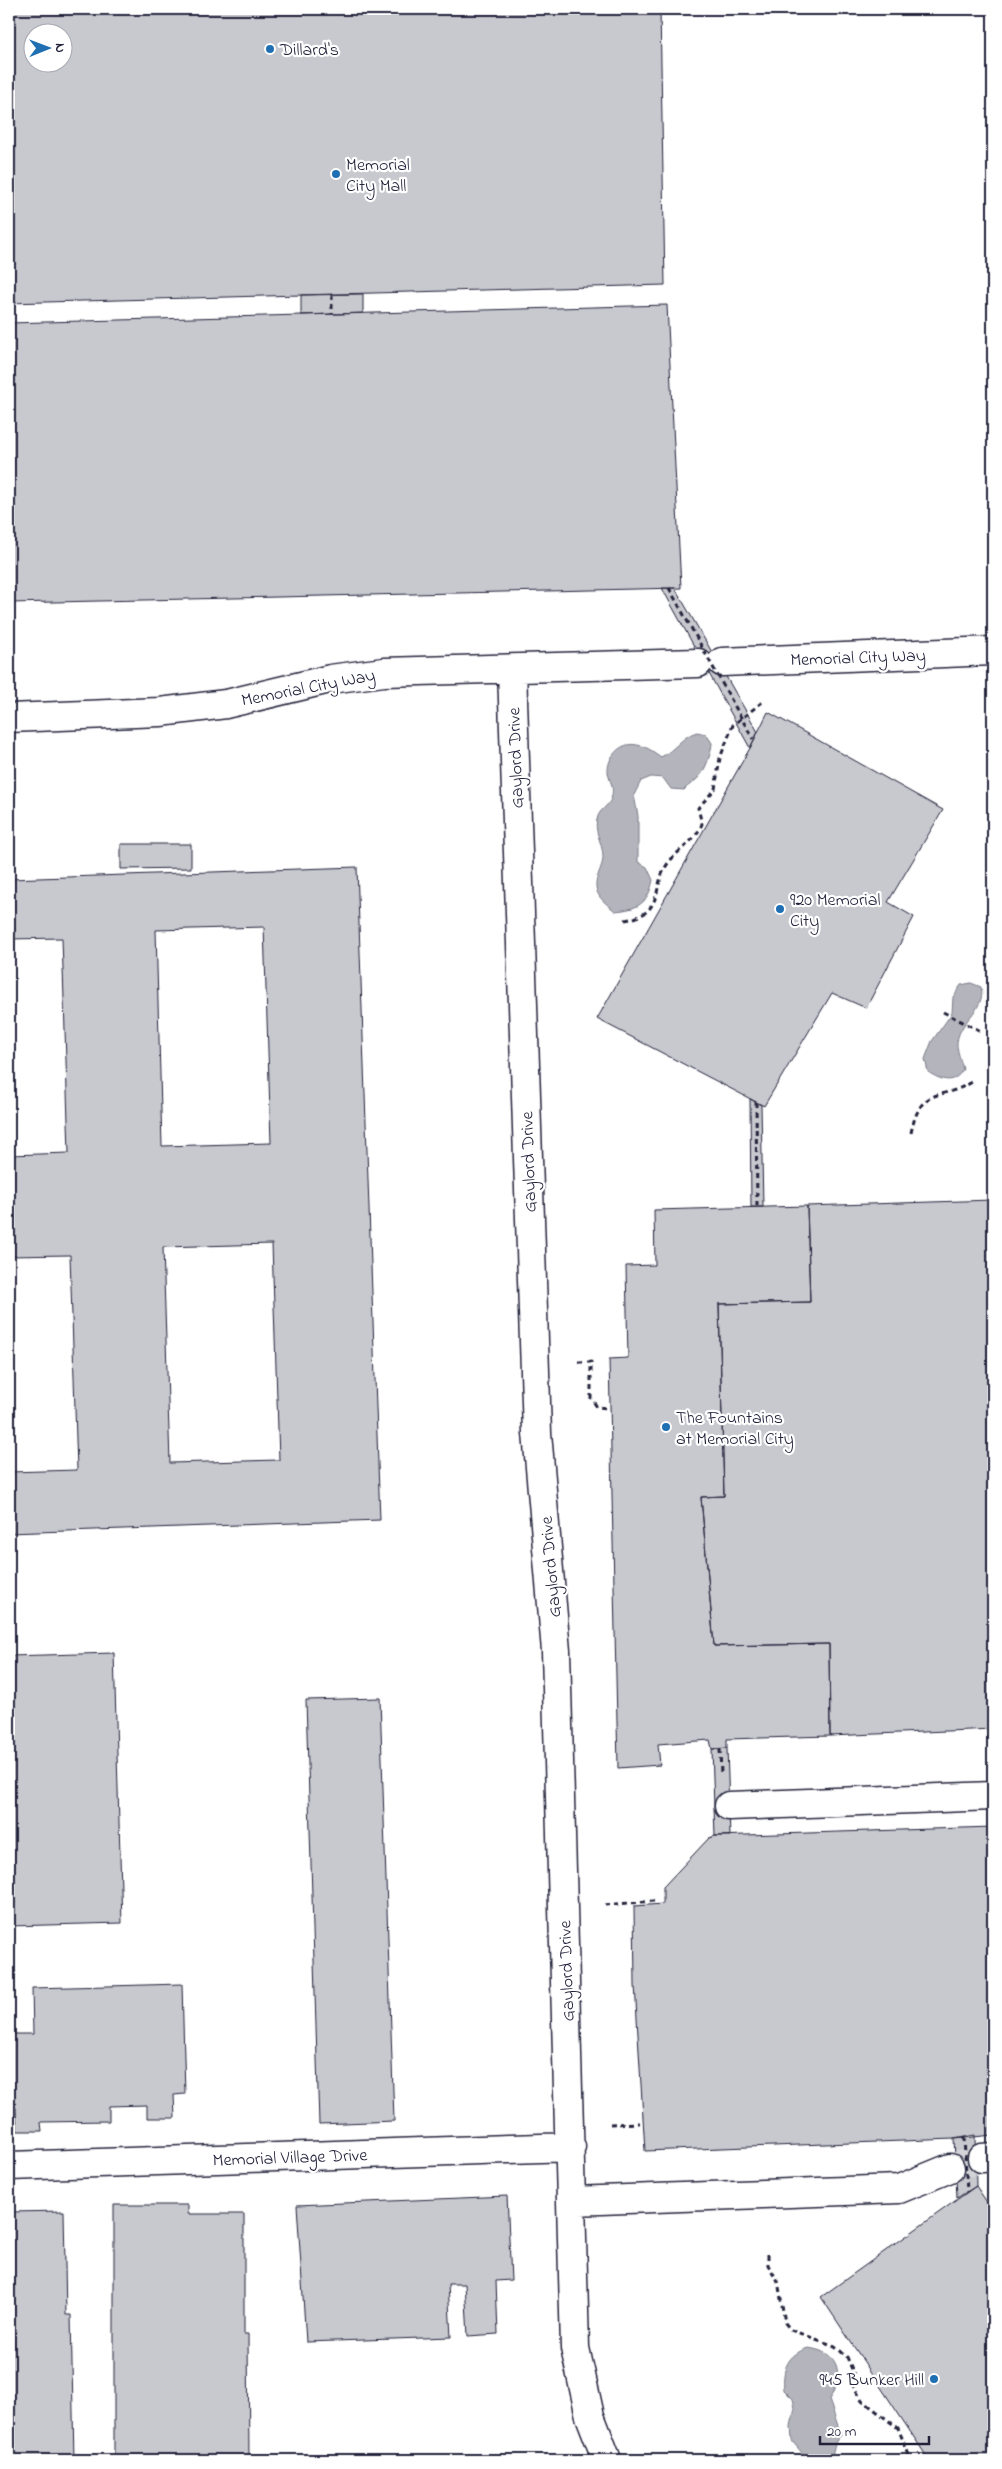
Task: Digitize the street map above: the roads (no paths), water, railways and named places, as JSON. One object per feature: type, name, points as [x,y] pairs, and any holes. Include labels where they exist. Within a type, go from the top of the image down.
[{"type":"street","name":"Memorial City Way","points":[[9,718],[160,712],[226,704],[330,679],[384,672],[993,651]]},
{"type":"street","name":"Gaylord Drive","points":[[512,669],[537,1432],[556,1651],[573,2201],[575,2348],[590,2416],[607,2460]]},
{"type":"street","points":[[729,1806],[993,1796]]},
{"type":"street","name":"Memorial Village Drive","points":[[9,2166],[571,2147]]},
{"type":"street","points":[[573,2201],[899,2189],[950,2168]]},
{"type":"tunnel","points":[[950,2168],[982,2158]]},
{"type":"place","name":"Dillard's","points":[[270,49]]},
{"type":"place","name":"Memorial City Mall","points":[[336,174]]},
{"type":"place","name":"920 Memorial City","points":[[780,909]]},
{"type":"place","name":"The Fountains at Memorial City","points":[[666,1427]]},
{"type":"place","name":"945 Bunker Hill","points":[[934,2379]]}]
